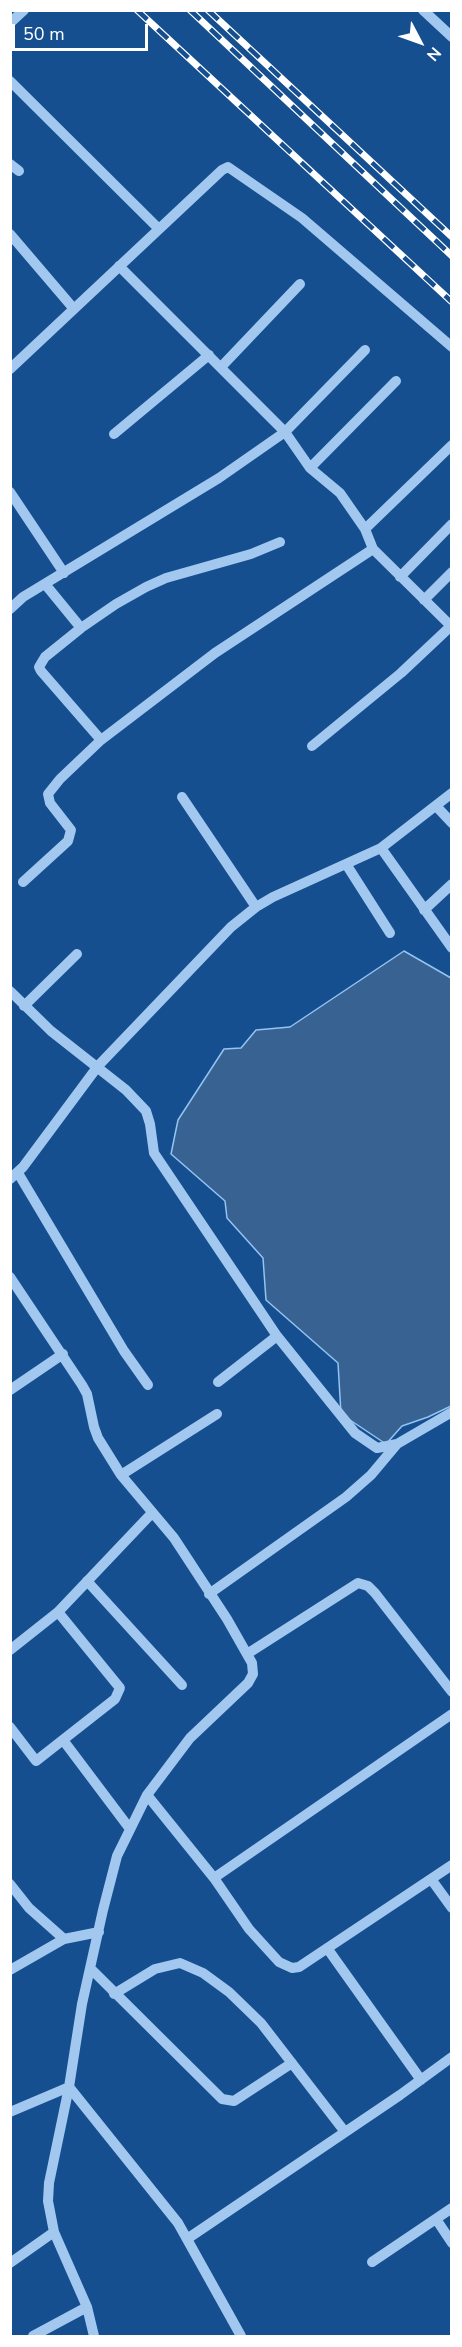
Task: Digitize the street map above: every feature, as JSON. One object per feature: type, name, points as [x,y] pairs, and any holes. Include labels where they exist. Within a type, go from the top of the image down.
[{"type":"street","points":[[10,23],[24,10]]},
{"type":"street","points":[[423,10],[452,37]]},
{"type":"street","points":[[10,81],[159,229]]},
{"type":"street","points":[[10,369],[222,170],[231,168],[302,218],[452,346]]},
{"type":"street","points":[[10,234],[74,309]]},
{"type":"street","points":[[119,266],[222,366],[285,432],[310,468],[340,493],[365,530],[373,549],[451,627],[401,674],[312,746]]},
{"type":"street","points":[[222,366],[300,284]]},
{"type":"street","points":[[10,609],[23,597],[219,478],[285,432],[365,350]]},
{"type":"street","points":[[114,434],[209,355]]},
{"type":"street","points":[[310,468],[396,381]]},
{"type":"street","points":[[365,530],[452,445]]},
{"type":"street","points":[[10,492],[64,573]]},
{"type":"street","points":[[400,577],[452,524]]},
{"type":"street","points":[[101,740],[39,667],[51,652],[116,604],[146,587],[166,578],[243,557],[280,542]]},
{"type":"street","points":[[22,882],[68,841],[70,830],[50,803],[48,794],[60,779],[101,740],[215,653],[373,549]]},
{"type":"street","points":[[424,600],[452,572]]},
{"type":"street","points":[[45,584],[81,628]]},
{"type":"street","points":[[148,1385],[124,1351],[14,1176],[69,1108],[98,1066],[231,927],[273,897],[381,848],[452,793]]},
{"type":"street","points":[[182,797],[256,907]]},
{"type":"street","points":[[436,806],[452,824]]},
{"type":"street","points":[[381,848],[424,910],[450,941]]},
{"type":"street","points":[[346,864],[390,933]]},
{"type":"street","points":[[424,910],[452,884]]},
{"type":"street","points":[[24,1006],[77,954]]},
{"type":"street","points":[[10,991],[51,1031],[126,1090],[146,1112],[154,1153],[277,1336],[356,1433],[377,1448],[397,1444],[452,1412]]},
{"type":"street","points":[[10,1277],[63,1354],[87,1394],[98,1438],[121,1475],[174,1538],[247,1654],[252,1663],[253,1674],[248,1683],[190,1738],[147,1795],[117,1856],[90,1968],[69,2088],[49,2183],[48,2201],[54,2232],[87,2307],[94,2337]]},
{"type":"street","points":[[218,1382],[277,1336]]},
{"type":"street","points":[[10,1390],[63,1354]]},
{"type":"street","points":[[121,1475],[217,1414]]},
{"type":"street","points":[[209,1593],[346,1497],[371,1475],[397,1444]]},
{"type":"street","points":[[10,1650],[58,1612],[152,1513]]},
{"type":"street","points":[[87,1581],[182,1685]]},
{"type":"street","points":[[247,1654],[358,1583],[368,1586],[375,1593],[452,1692]]},
{"type":"street","points":[[10,1728],[36,1761],[116,1699],[120,1688],[58,1612]]},
{"type":"street","points":[[214,1878],[452,1714]]},
{"type":"street","points":[[63,1740],[130,1829]]},
{"type":"street","points":[[147,1795],[214,1878],[249,1929],[279,1962],[287,1967],[299,1967],[452,1865]]},
{"type":"street","points":[[431,1879],[452,1908]]},
{"type":"street","points":[[10,1884],[29,1908],[64,1939]]},
{"type":"street","points":[[10,1970],[64,1939],[99,1932]]},
{"type":"street","points":[[327,1948],[421,2080]]},
{"type":"street","points":[[114,1994],[154,1969],[180,1963],[203,1973],[229,1992],[261,2023],[345,2132]]},
{"type":"street","points":[[90,1968],[222,2099],[234,2102],[292,2063]]},
{"type":"street","points":[[187,2239],[452,2057]]},
{"type":"street","points":[[10,2112],[69,2088]]},
{"type":"street","points":[[69,2088],[178,2223],[241,2337]]},
{"type":"street","points":[[372,2262],[452,2208]]},
{"type":"street","points":[[436,2219],[452,2243]]},
{"type":"street","points":[[10,2263],[54,2232]]},
{"type":"street","points":[[33,2337],[87,2307]]},
{"type":"water","points":[[404,951],[451,978],[451,1406],[402,1426],[386,1444],[341,1414],[338,1363],[266,1300],[263,1258],[227,1218],[225,1201],[171,1154],[178,1120],[224,1049],[241,1048],[256,1030],[290,1027]]},
{"type":"railway","points":[[137,10],[452,302]]},
{"type":"railway","points":[[190,10],[452,256]]},
{"type":"railway","points":[[208,10],[452,237]]}]
